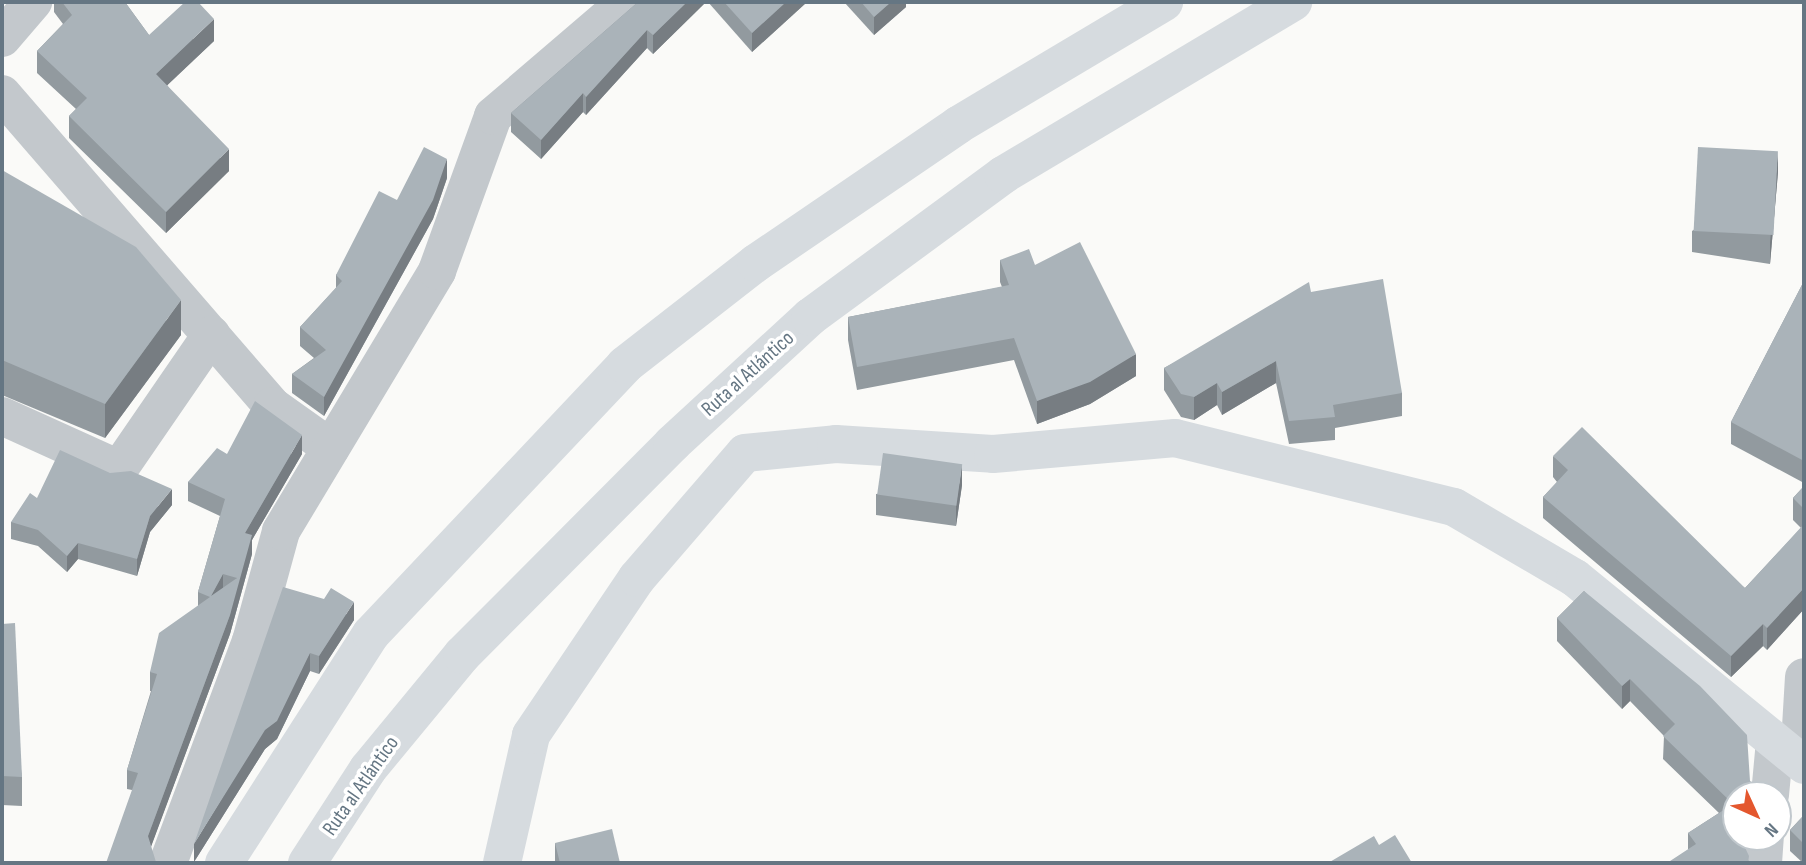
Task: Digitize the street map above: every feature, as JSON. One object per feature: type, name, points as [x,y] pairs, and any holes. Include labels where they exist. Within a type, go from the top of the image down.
[{"type":"main road","points":[[224,863],[371,634],[625,365],[756,263],[958,125],[1164,2]]},
{"type":"main road","name":"Ruta al Atlántico","points":[[307,863],[368,769],[462,655],[672,444],[810,317],[1003,175],[1293,2]]},
{"type":"main road","points":[[502,863],[531,735],[636,578],[745,453],[810,447],[993,454],[1175,438],[1454,507],[1575,578],[1793,756]]},
{"type":"street","points":[[2,38],[33,2]]},
{"type":"street","points":[[168,863],[251,641],[281,531],[437,271],[493,116],[626,2]]},
{"type":"street","points":[[2,94],[272,406],[331,448]]},
{"type":"street","points":[[2,416],[119,469],[211,335]]},
{"type":"street","points":[[1778,781],[1793,756],[1804,677]]},
{"type":"building","points":[[62,2],[125,2],[149,35],[185,2],[198,2],[214,19],[156,74],[229,149],[166,212],[69,116],[87,98],[37,51],[72,15]]},
{"type":"building","points":[[638,2],[687,2],[653,35],[647,30],[586,97],[583,93],[541,140],[511,113]]},
{"type":"building","points":[[724,2],[786,2],[752,33]]},
{"type":"building","points":[[861,2],[891,2],[874,17]]},
{"type":"building","points":[[424,147],[447,159],[433,200],[324,397],[292,374],[326,350],[300,327],[342,281],[336,275],[379,191],[397,200]]},
{"type":"building","points":[[1698,147],[1778,151],[1773,235],[1694,231]]},
{"type":"building","points":[[2,170],[136,247],[181,300],[105,404],[2,360]]},
{"type":"building","points":[[1080,242],[1136,354],[1090,382],[1037,401],[1014,338],[857,367],[848,317],[1009,285],[1000,260],[1029,249],[1035,265]]},
{"type":"building","points":[[1383,279],[1402,393],[1333,405],[1335,417],[1289,421],[1276,361],[1222,392],[1217,383],[1194,397],[1181,394],[1164,368],[1309,282],[1311,292]]},
{"type":"building","points":[[1804,281],[1804,461],[1731,422]]},
{"type":"building","points":[[255,401],[302,435],[245,533],[252,535],[230,615],[148,836],[156,863],[106,863],[138,773],[127,770],[157,674],[150,672],[159,633],[210,597],[198,592],[225,499],[188,482],[217,448],[227,454]],"holes":[[[223,574],[237,578],[211,596]]]},
{"type":"building","points":[[1582,427],[1745,588],[1804,524],[1804,588],[1767,628],[1763,624],[1731,656],[1543,497],[1568,470],[1553,456]]},
{"type":"building","points":[[60,450],[110,473],[131,471],[172,489],[150,516],[137,559],[78,543],[67,556],[38,530],[11,522],[30,493],[37,498]]},
{"type":"building","points":[[883,453],[962,464],[956,506],[877,495]]},
{"type":"building","points":[[1804,486],[1804,509],[1793,498]]},
{"type":"building","points":[[283,587],[324,599],[331,588],[354,602],[319,656],[310,653],[277,721],[265,730],[194,844]]},
{"type":"building","points":[[1584,591],[1700,686],[1747,735],[1750,781],[1722,781],[1722,793],[1663,736],[1675,724],[1630,679],[1622,686],[1557,618]]},
{"type":"building","points":[[15,623],[22,777],[2,776],[2,624]]},
{"type":"building","points":[[1722,811],[1722,851],[1747,851],[1748,863],[1667,863],[1696,844],[1688,833]]},
{"type":"building","points":[[1804,815],[1804,844],[1792,832],[1792,828]]},
{"type":"building","points":[[612,829],[620,863],[560,863],[555,843]]},
{"type":"building","points":[[1395,835],[1412,863],[1328,863],[1374,836],[1379,845]]}]
